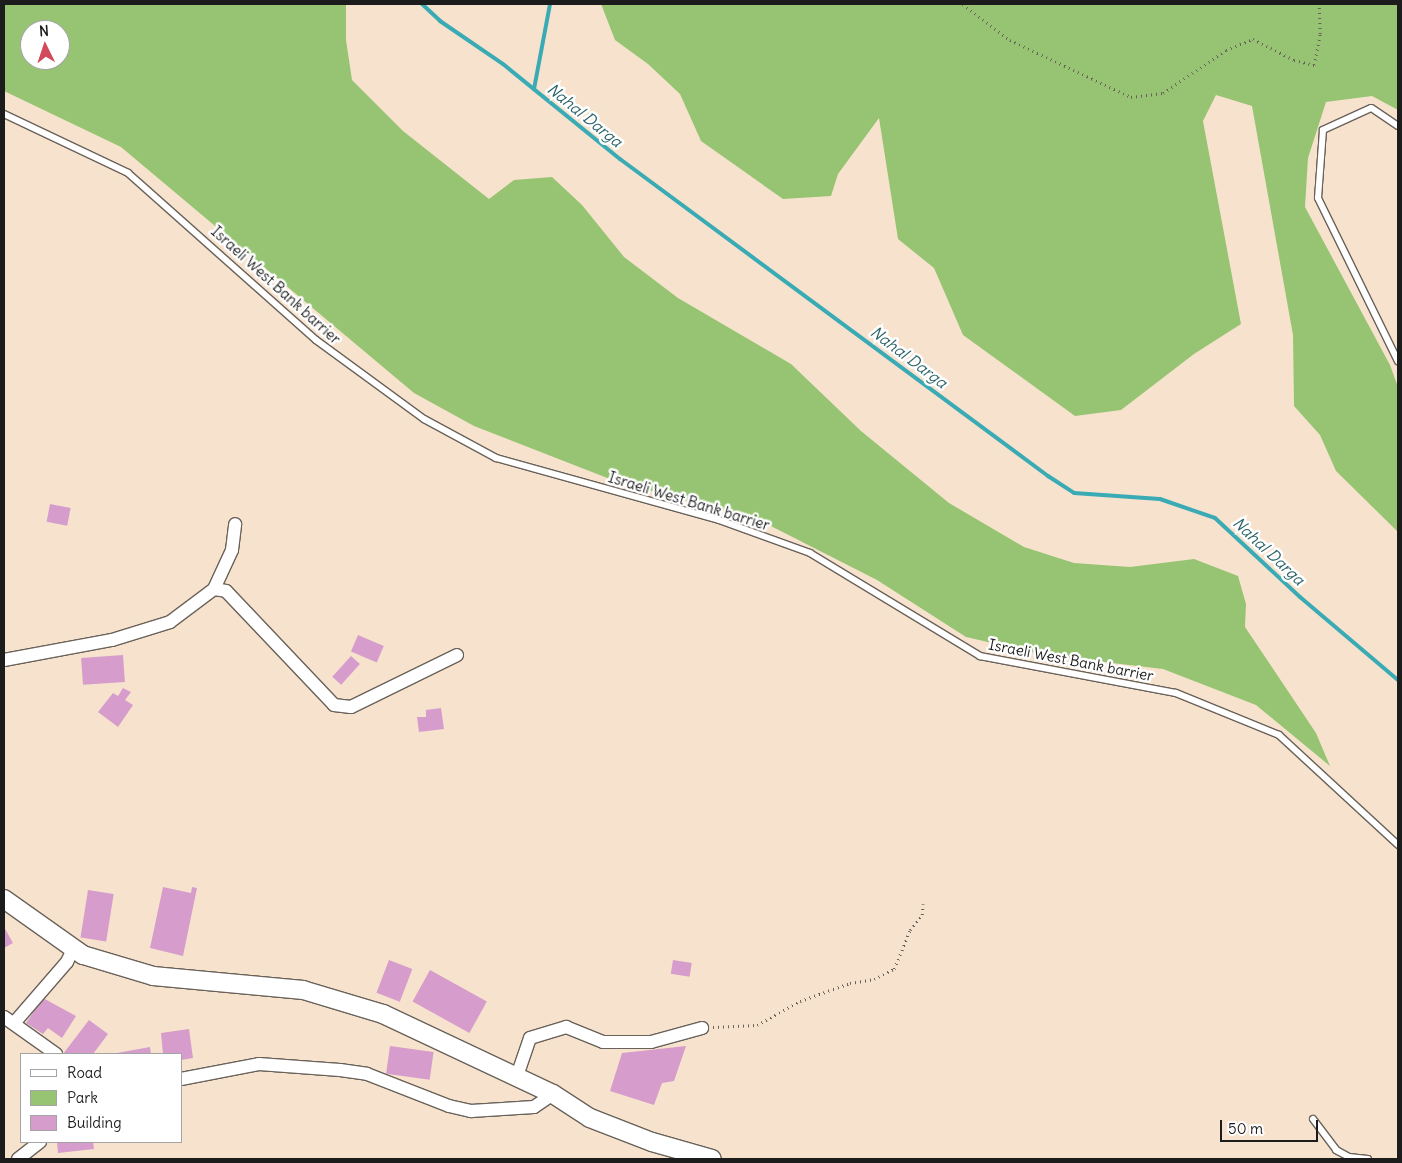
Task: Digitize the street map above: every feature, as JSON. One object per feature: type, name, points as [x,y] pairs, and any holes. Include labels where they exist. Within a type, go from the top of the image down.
[{"type":"street","points":[[4,660],[142,633],[170,622],[214,589],[232,550],[236,524]]},
{"type":"street","points":[[214,589],[226,592],[334,705],[350,707],[457,655]]},
{"type":"street","points":[[4,899],[83,955],[153,976],[302,990],[383,1014],[553,1094],[590,1118],[652,1142],[712,1159]]},
{"type":"street","points":[[55,1053],[9,1020],[67,962],[73,949]]},
{"type":"street","points":[[517,1076],[530,1038],[566,1027],[603,1042],[651,1042],[702,1028]]},
{"type":"street","points":[[182,1079],[258,1064],[340,1070],[367,1074],[448,1106],[471,1111],[534,1107],[553,1094]]},
{"type":"street","points":[[18,1159],[39,1143]]},
{"type":"lane","points":[[1398,126],[1371,108],[1324,130],[1318,198],[1398,361]]},
{"type":"lane","name":"Israeli West Bank barrier","points":[[4,114],[128,173],[316,340],[424,419],[488,453],[719,520],[810,553],[980,656],[1176,693],[1279,736],[1398,845]]},
{"type":"lane","points":[[1313,1119],[1336,1150],[1349,1157],[1368,1159]]},
{"type":"path","points":[[963,4],[1010,40],[1131,97],[1164,93],[1226,50],[1253,39],[1294,60],[1314,65],[1320,34],[1319,4]]},
{"type":"path","points":[[702,1028],[757,1025],[800,1000],[843,985],[874,979],[894,969],[910,930],[922,915],[923,904]]},
{"type":"green space","points":[[4,4],[346,4],[346,40],[352,80],[403,131],[489,199],[514,180],[552,177],[582,205],[624,257],[678,298],[791,364],[861,431],[949,503],[1024,547],[1074,563],[1130,567],[1194,559],[1238,576],[1246,604],[1245,627],[1316,733],[1330,766],[1256,705],[1163,669],[1044,655],[966,637],[877,580],[761,521],[615,481],[474,426],[414,393],[121,147],[4,91]]},
{"type":"green space","points":[[601,4],[1398,4],[1398,110],[1372,96],[1326,102],[1308,158],[1305,207],[1390,365],[1398,387],[1398,532],[1336,471],[1320,435],[1294,406],[1293,335],[1252,106],[1216,95],[1203,121],[1241,324],[1194,354],[1121,410],[1075,416],[963,335],[934,268],[898,239],[879,118],[838,174],[831,196],[783,199],[701,141],[680,94],[648,64],[615,40]]},
{"type":"building","points":[[50,504],[71,508],[67,526],[47,522]]},
{"type":"building","points":[[358,635],[384,646],[377,663],[351,652]]},
{"type":"building","points":[[123,655],[125,682],[83,685],[81,658]]},
{"type":"building","points":[[351,656],[360,664],[341,685],[332,677]]},
{"type":"building","points":[[123,688],[131,692],[125,700],[133,705],[118,727],[98,712],[113,693],[118,696]]},
{"type":"building","points":[[441,708],[444,729],[419,732],[417,717],[426,717],[426,710]]},
{"type":"building","points":[[163,887],[191,893],[192,887],[197,888],[183,956],[150,948]]},
{"type":"building","points":[[88,890],[114,894],[106,941],[80,937]]},
{"type":"building","points":[[4,927],[13,943],[4,948]]},
{"type":"building","points":[[389,960],[412,969],[400,1002],[376,993]]},
{"type":"building","points":[[673,960],[692,963],[690,977],[671,974]]},
{"type":"building","points":[[430,970],[487,1002],[469,1033],[413,1001]]},
{"type":"building","points":[[43,998],[76,1016],[62,1038],[48,1028],[43,1034],[26,1023]]},
{"type":"building","points":[[89,1020],[108,1034],[94,1053],[64,1053]]},
{"type":"building","points":[[189,1029],[193,1058],[182,1060],[182,1053],[163,1053],[161,1033]]},
{"type":"building","points":[[390,1046],[434,1052],[430,1080],[386,1074]]},
{"type":"building","points":[[686,1046],[674,1081],[662,1083],[654,1105],[610,1091],[622,1053]]},
{"type":"building","points":[[150,1047],[151,1053],[117,1053]]},
{"type":"building","points":[[57,1143],[93,1143],[94,1149],[58,1153]]},
{"type":"waterway","name":"Nahal Darga","points":[[422,4],[440,21],[503,64],[620,159],[1048,476],[1074,493],[1160,499],[1215,518],[1300,597],[1398,680]]},
{"type":"waterway","points":[[534,89],[550,4]]}]
